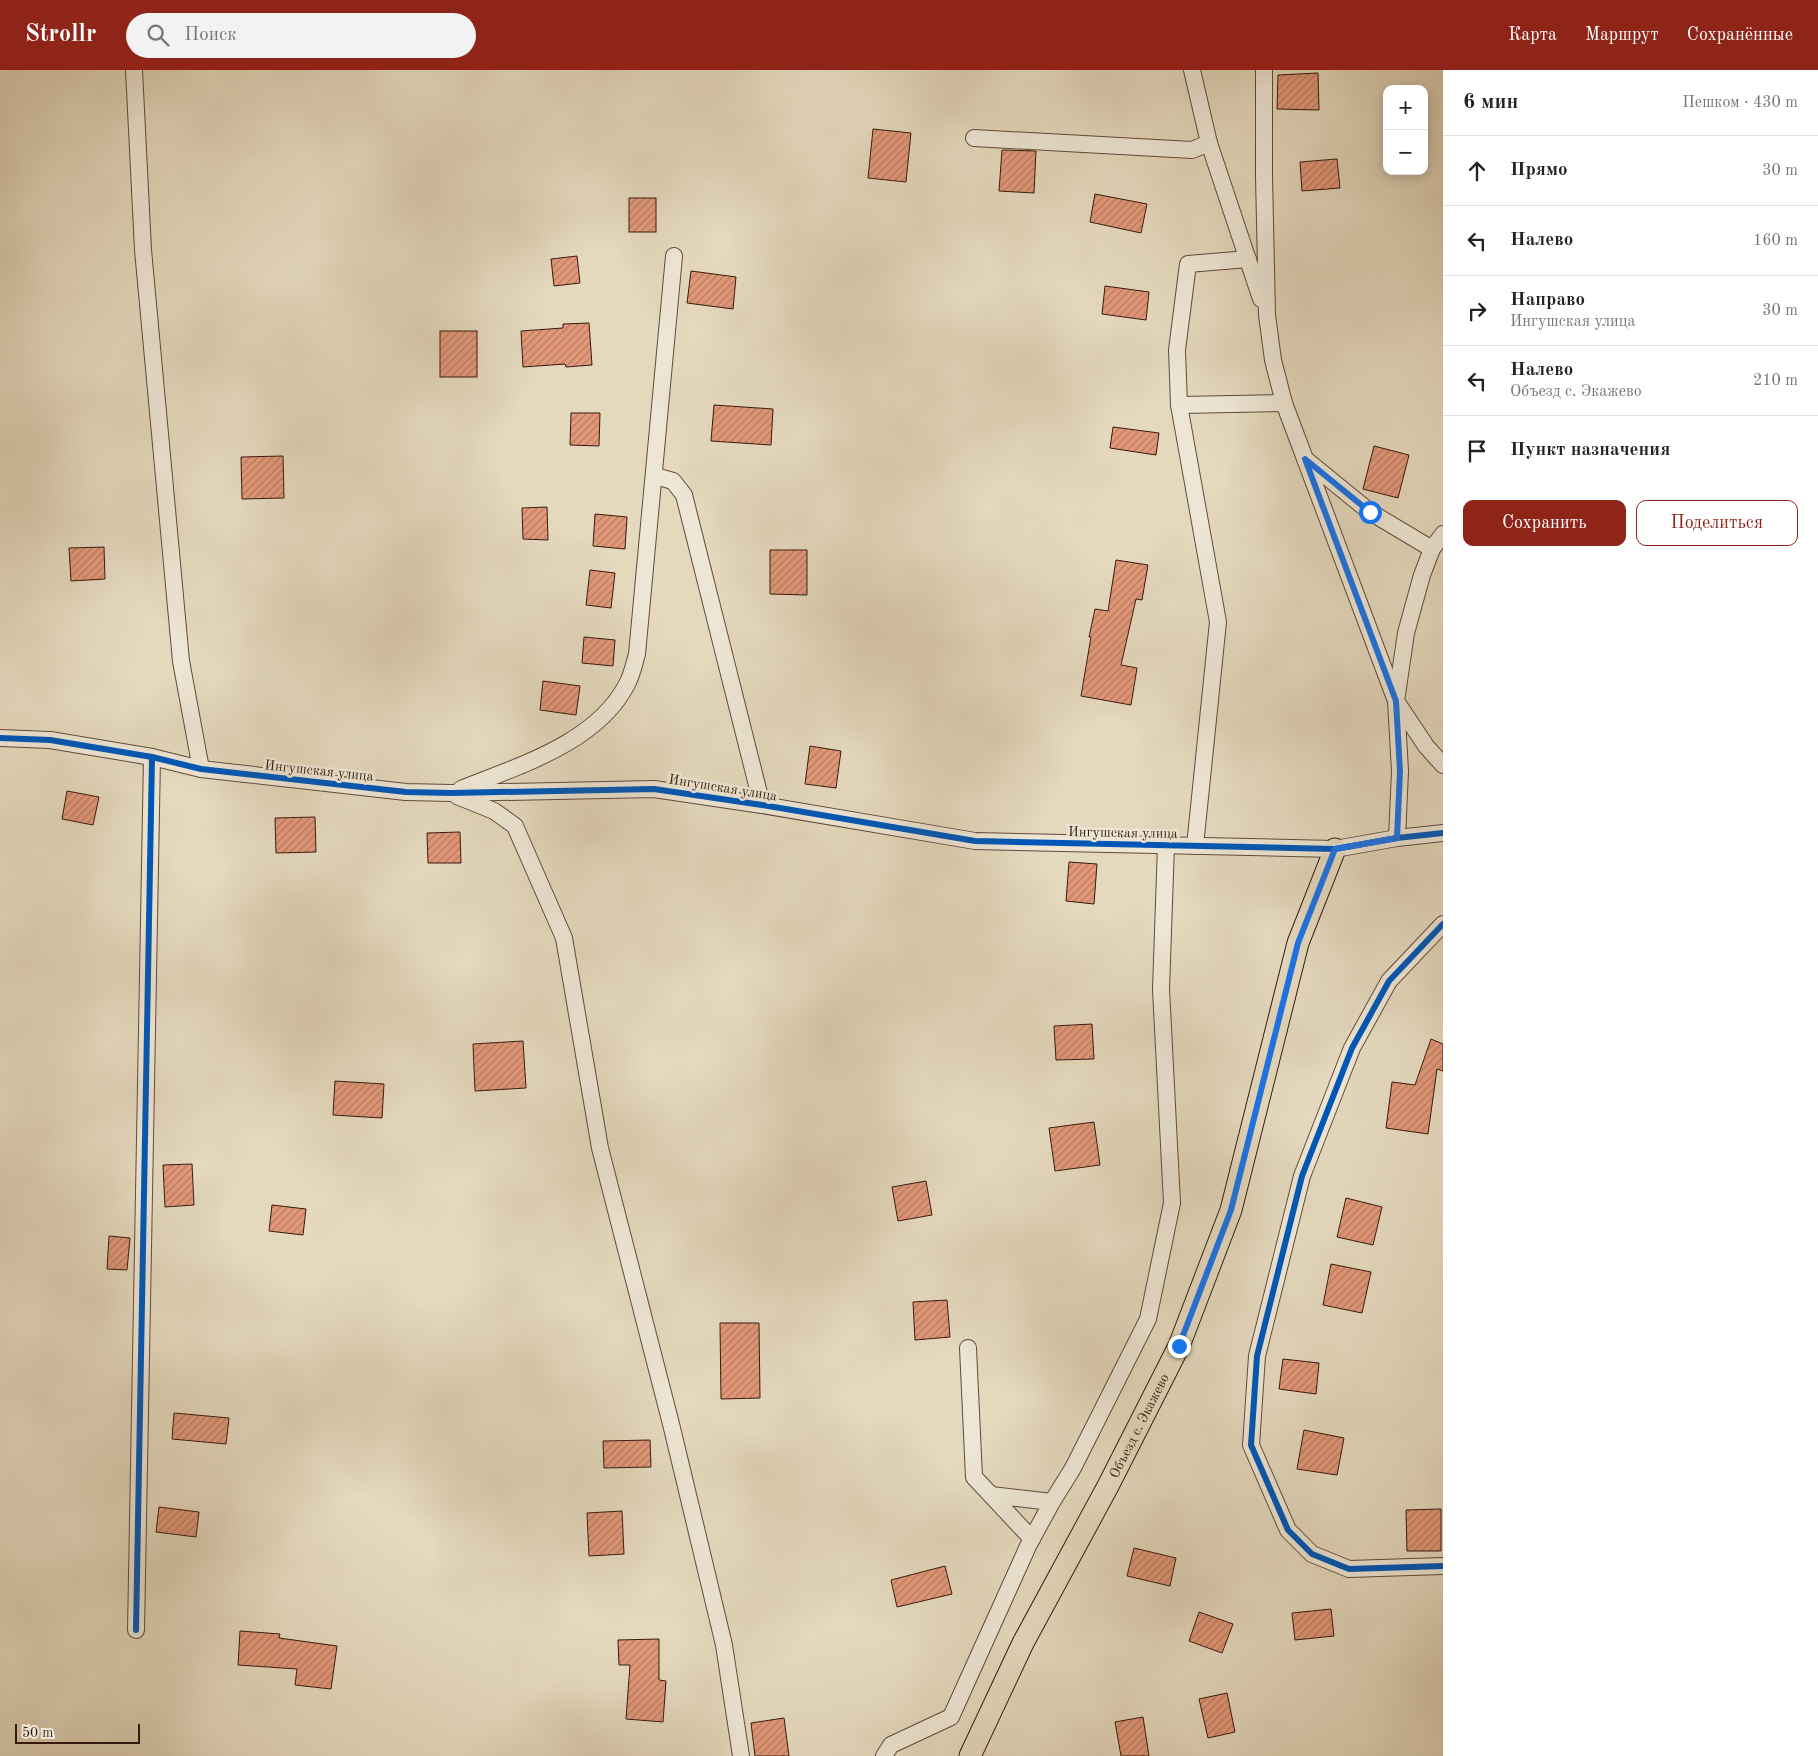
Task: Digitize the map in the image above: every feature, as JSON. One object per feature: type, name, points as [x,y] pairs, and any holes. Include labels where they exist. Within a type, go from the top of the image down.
[{"type":"main road","name":"Объезд с. Экажево","points":[[969,1756],[1022,1643],[1108,1486],[1179,1346],[1231,1210],[1298,943],[1335,849]]},
{"type":"street","points":[[134,70],[143,250],[180,651],[201,769]]},
{"type":"street","points":[[1192,70],[1209,143],[1267,315]]},
{"type":"street","points":[[1264,70],[1267,315],[1273,360],[1284,403],[1396,701],[1426,746],[1443,765]]},
{"type":"street","points":[[974,138],[1192,150],[1209,143]]},
{"type":"street","points":[[450,793],[533,760],[569,742],[595,723],[614,704],[628,683],[637,654],[674,256]]},
{"type":"street","points":[[1195,846],[1218,622],[1179,405],[1177,350],[1188,264],[1248,259]]},
{"type":"street","points":[[1179,405],[1284,403]]},
{"type":"street","points":[[1305,459],[1370,512],[1432,549]]},
{"type":"street","points":[[655,476],[673,481],[684,495],[762,805]]},
{"type":"street","points":[[1397,838],[1400,771],[1396,701],[1406,633],[1422,575],[1432,549],[1443,534]]},
{"type":"street","name":"Ингушская улица","points":[[0,738],[50,740],[152,757],[201,769],[406,792],[450,793],[654,789],[975,841],[1335,849],[1397,838],[1443,834]]},
{"type":"street","points":[[136,1630],[152,757]]},
{"type":"street","points":[[450,793],[494,811],[515,826],[564,938],[600,1148],[671,1424],[724,1645],[741,1756]]},
{"type":"street","points":[[884,1756],[891,1745],[951,1717],[1032,1539],[1073,1468],[1148,1319],[1172,1203],[1161,990],[1166,845]]},
{"type":"street","points":[[1443,924],[1389,981],[1352,1048],[1302,1176],[1257,1356],[1251,1445],[1288,1530],[1312,1554],[1349,1569],[1443,1566]]},
{"type":"street","points":[[968,1348],[974,1477],[1032,1539]]},
{"type":"street","points":[[991,1495],[1052,1502]]},
{"type":"building","points":[[1318,73],[1319,110],[1277,109],[1278,75]]},
{"type":"building","points":[[873,129],[911,133],[906,182],[868,178]]},
{"type":"building","points":[[1002,150],[1036,151],[1034,193],[999,191]]},
{"type":"building","points":[[1337,159],[1340,188],[1302,191],[1300,162]]},
{"type":"building","points":[[1095,194],[1147,204],[1141,233],[1090,222]]},
{"type":"building","points":[[629,198],[656,198],[656,232],[629,232]]},
{"type":"building","points":[[577,256],[580,283],[554,286],[551,259]]},
{"type":"building","points":[[691,271],[736,277],[733,309],[687,303]]},
{"type":"building","points":[[1105,286],[1149,292],[1146,320],[1102,314]]},
{"type":"building","points":[[589,323],[592,365],[566,367],[565,364],[523,367],[521,331],[563,328],[563,324]]},
{"type":"building","points":[[440,331],[477,331],[477,377],[440,377]]},
{"type":"building","points":[[714,405],[773,409],[771,445],[711,441]]},
{"type":"building","points":[[571,413],[600,413],[599,446],[570,445]]},
{"type":"building","points":[[1113,427],[1159,433],[1156,455],[1110,448]]},
{"type":"building","points":[[1374,446],[1409,455],[1398,498],[1363,489]]},
{"type":"building","points":[[283,456],[284,498],[242,499],[241,457]]},
{"type":"building","points":[[547,507],[548,540],[523,539],[522,508]]},
{"type":"building","points":[[595,514],[627,517],[625,549],[593,546]]},
{"type":"building","points":[[104,547],[105,579],[71,581],[69,548]]},
{"type":"building","points":[[770,550],[807,550],[807,595],[770,594]]},
{"type":"building","points":[[1116,560],[1148,565],[1142,600],[1136,599],[1121,665],[1137,668],[1131,705],[1081,696],[1095,609],[1108,611]]},
{"type":"building","points":[[590,570],[615,573],[611,608],[586,605]]},
{"type":"building","points":[[584,637],[615,640],[613,666],[582,663]]},
{"type":"building","points":[[543,681],[580,686],[576,715],[540,710]]},
{"type":"building","points":[[810,746],[841,751],[836,788],[805,784]]},
{"type":"building","points":[[67,791],[99,797],[93,825],[62,819]]},
{"type":"building","points":[[315,817],[316,852],[276,853],[275,818]]},
{"type":"building","points":[[460,832],[461,863],[428,863],[427,833]]},
{"type":"building","points":[[1069,862],[1097,864],[1094,904],[1066,901]]},
{"type":"building","points":[[1092,1024],[1094,1059],[1056,1060],[1054,1026]]},
{"type":"building","points":[[1431,1039],[1443,1044],[1443,1071],[1437,1069],[1428,1134],[1386,1128],[1392,1082],[1415,1085]]},
{"type":"building","points":[[523,1041],[526,1088],[475,1091],[473,1044]]},
{"type":"building","points":[[335,1081],[384,1084],[382,1118],[333,1115]]},
{"type":"building","points":[[1094,1122],[1100,1165],[1055,1171],[1049,1128]]},
{"type":"building","points":[[192,1164],[194,1205],[165,1207],[163,1165]]},
{"type":"building","points":[[926,1181],[932,1215],[898,1221],[892,1187]]},
{"type":"building","points":[[1346,1198],[1382,1207],[1373,1245],[1337,1237]]},
{"type":"building","points":[[272,1205],[306,1209],[303,1235],[269,1231]]},
{"type":"building","points":[[109,1236],[130,1238],[127,1270],[107,1269]]},
{"type":"building","points":[[1331,1264],[1371,1272],[1362,1313],[1323,1305]]},
{"type":"building","points":[[947,1300],[950,1337],[915,1340],[913,1302]]},
{"type":"building","points":[[720,1323],[759,1323],[760,1398],[721,1399]]},
{"type":"building","points":[[1283,1359],[1319,1363],[1316,1394],[1279,1389]]},
{"type":"building","points":[[174,1413],[229,1418],[226,1444],[172,1439]]},
{"type":"building","points":[[1304,1430],[1344,1438],[1337,1475],[1297,1469]]},
{"type":"building","points":[[650,1440],[651,1467],[604,1468],[603,1441]]},
{"type":"building","points":[[159,1507],[199,1512],[196,1537],[156,1532]]},
{"type":"building","points":[[1441,1509],[1441,1551],[1407,1551],[1406,1510]]},
{"type":"building","points":[[622,1511],[624,1554],[589,1556],[587,1513]]},
{"type":"building","points":[[1134,1548],[1176,1558],[1170,1586],[1127,1576]]},
{"type":"building","points":[[945,1566],[952,1594],[897,1607],[891,1580]]},
{"type":"building","points":[[1331,1609],[1334,1636],[1295,1640],[1292,1613]]},
{"type":"building","points":[[1199,1612],[1233,1624],[1222,1653],[1189,1641]]},
{"type":"building","points":[[240,1631],[280,1634],[279,1638],[337,1646],[331,1689],[295,1685],[297,1669],[238,1665]]},
{"type":"building","points":[[659,1639],[659,1680],[666,1681],[663,1722],[626,1719],[630,1665],[619,1665],[618,1640]]},
{"type":"building","points":[[1227,1693],[1235,1732],[1208,1738],[1199,1699]]},
{"type":"building","points":[[1143,1717],[1149,1756],[1121,1756],[1115,1722]]},
{"type":"building","points":[[784,1718],[789,1756],[755,1756],[751,1723]]},
{"type":"cycle path","points":[[0,738],[50,740],[152,757],[201,769],[406,792],[451,793],[654,789],[975,841],[1335,849],[1397,838],[1443,833]]},
{"type":"cycle path","points":[[136,1630],[152,757]]},
{"type":"cycle path","points":[[1443,924],[1389,981],[1352,1048],[1302,1176],[1257,1356],[1251,1445],[1288,1530],[1312,1554],[1349,1569],[1443,1566]]},
{"type":"route","points":[[1179,1346],[1231,1210],[1298,943],[1335,849],[1397,838],[1400,771],[1396,701],[1305,459],[1370,512]]}]
